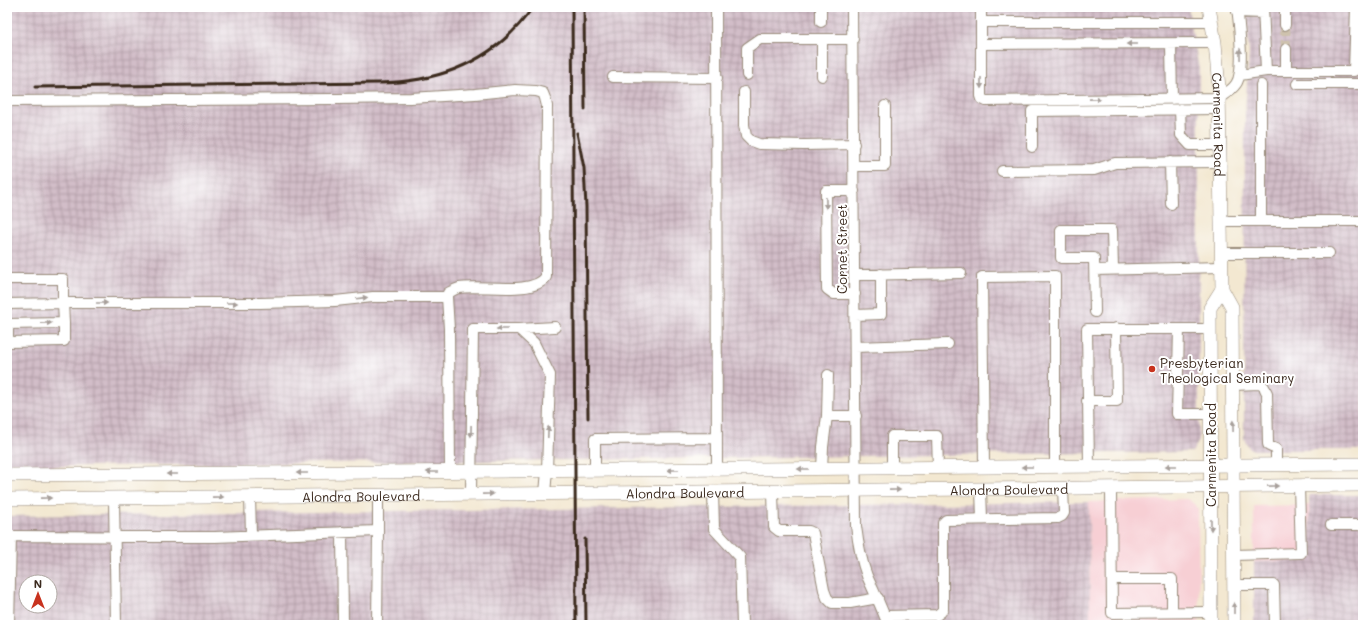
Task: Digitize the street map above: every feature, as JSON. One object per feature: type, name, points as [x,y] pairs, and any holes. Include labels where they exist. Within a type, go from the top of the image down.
[{"type":"main road","name":"Carmenita Road","points":[[1209,7],[1215,43],[1219,104],[1222,289],[1232,308],[1234,625]]},
{"type":"main road","name":"Carmenita Road","points":[[1211,619],[1210,308],[1222,289]]},
{"type":"main road","name":"Alondra Boulevard","points":[[7,475],[1363,464]]},
{"type":"main road","points":[[449,494],[450,472]]},
{"type":"main road","name":"Alondra Boulevard","points":[[7,499],[1363,485]]},
{"type":"street","points":[[716,7],[717,470]]},
{"type":"street","points":[[821,7],[821,22]]},
{"type":"street","name":"Cornet Street","points":[[852,7],[856,526],[866,574],[887,620]]},
{"type":"street","points":[[980,7],[981,96],[984,100],[1172,98],[1219,104]]},
{"type":"street","points":[[1285,7],[1285,25]]},
{"type":"street","points":[[1240,75],[1266,71],[1359,71],[1356,7]]},
{"type":"street","points":[[1032,147],[1032,111],[1180,110],[1219,104],[1235,86],[1240,75],[1240,34],[1237,10],[1263,10],[1266,71]]},
{"type":"street","points":[[981,22],[1212,22]]},
{"type":"street","points":[[747,75],[747,48],[760,39],[853,39]]},
{"type":"street","points":[[822,39],[822,76]]},
{"type":"street","points":[[981,44],[1215,43]]},
{"type":"street","points":[[1171,44],[1172,98]]},
{"type":"street","points":[[1286,49],[1286,71]]},
{"type":"street","points":[[613,77],[716,78]]},
{"type":"street","points":[[1297,84],[1363,84]]},
{"type":"street","points":[[1261,85],[1261,221]]},
{"type":"street","points":[[7,101],[389,98],[475,94],[515,90],[536,91],[543,93],[547,106],[546,277],[543,281],[535,285],[516,288],[460,288],[448,293],[450,329],[450,472]]},
{"type":"street","points":[[744,92],[744,125],[746,136],[751,141],[759,144],[854,144]]},
{"type":"street","points":[[854,166],[885,166],[885,106]]},
{"type":"street","points":[[1180,110],[1181,135],[1190,145],[1220,145]]},
{"type":"street","points":[[1170,162],[1171,204]]},
{"type":"street","points":[[1002,171],[1094,170],[1115,163],[1220,162]]},
{"type":"street","points":[[854,190],[826,191],[826,206],[827,289],[834,294],[855,294]]},
{"type":"street","points":[[1221,221],[1363,221]]},
{"type":"street","points":[[1095,312],[1094,258],[1061,258],[1061,230],[1112,230],[1113,269]]},
{"type":"street","points":[[1221,253],[1329,253]]},
{"type":"street","points":[[1095,270],[1222,267]]},
{"type":"street","points":[[855,275],[961,273]]},
{"type":"street","points":[[855,315],[881,314],[881,274]]},
{"type":"street","points":[[984,467],[982,277],[1056,276],[1055,467]]},
{"type":"street","points":[[7,279],[63,279],[64,322],[64,342],[8,342],[7,324],[64,322]]},
{"type":"street","points":[[7,304],[260,303],[335,301],[373,297],[448,301]]},
{"type":"street","points":[[471,494],[473,329],[555,327]]},
{"type":"street","points":[[1087,401],[1117,401],[1116,328]]},
{"type":"street","points":[[1089,467],[1087,329],[1210,328]]},
{"type":"street","points":[[520,329],[534,343],[550,375],[545,493]]},
{"type":"street","points":[[1179,329],[1177,414],[1210,414]]},
{"type":"street","points":[[855,347],[948,344]]},
{"type":"street","points":[[822,469],[827,416],[828,375]]},
{"type":"street","points":[[1233,385],[1260,384],[1264,387],[1267,393],[1268,444],[1276,448],[1276,465]]},
{"type":"street","points":[[827,416],[856,416]]},
{"type":"street","points":[[892,468],[892,436],[937,436],[938,468]]},
{"type":"street","points":[[596,470],[595,440],[717,438]]},
{"type":"street","points":[[1234,554],[1301,553],[1299,486]]},
{"type":"street","points":[[887,620],[936,615],[943,609],[943,523],[946,520],[1058,518],[1064,514],[1063,488]]},
{"type":"street","points":[[1111,488],[1112,613],[1172,612],[1211,619]]},
{"type":"street","points":[[981,489],[982,519]]},
{"type":"street","points":[[713,491],[714,529],[740,557],[742,625]]},
{"type":"street","points":[[773,491],[774,527],[779,531],[810,531],[814,533],[824,590],[827,598],[832,603],[850,603],[878,598]]},
{"type":"street","points":[[377,625],[378,495]]},
{"type":"street","points":[[250,496],[251,535]]},
{"type":"street","points":[[114,498],[116,536],[116,625]]},
{"type":"street","points":[[1331,525],[1363,525]]},
{"type":"street","points":[[9,625],[11,536],[251,535],[378,531]]},
{"type":"street","points":[[342,532],[343,625]]},
{"type":"street","points":[[1112,579],[1172,580],[1172,612]]},
{"type":"street","points":[[1234,585],[1274,585],[1275,625]]},
{"type":"shaded area","points":[[7,7],[1188,7],[1199,69],[1199,441],[1192,452],[7,467]]},
{"type":"shaded area","points":[[1246,7],[1363,7],[1363,450],[1254,450],[1249,448],[1244,438],[1245,113],[1249,53]]},
{"type":"shaded area","points":[[1309,495],[1363,495],[1363,625],[1254,625],[1254,562],[1310,560]]},
{"type":"shaded area","points":[[1187,499],[1198,508],[1199,625],[1090,625],[1089,502]]},
{"type":"shaded area","points":[[1089,502],[1090,625],[7,625],[7,516]]},
{"type":"shaded area","points":[[1309,505],[1310,560],[1254,562],[1254,506]]},
{"type":"tunnel","points":[[1285,25],[1286,49]]},
{"type":"railway","points":[[35,87],[402,82],[445,72],[484,54],[502,41],[533,7]]},
{"type":"railway","points":[[572,7],[576,625]]},
{"type":"railway","points":[[584,7],[585,109]]},
{"type":"railway","points":[[577,133],[584,168],[586,207],[588,418]]},
{"type":"railway","points":[[585,539],[586,625]]},
{"type":"place","name":"Presbyterian Theological Seminary","points":[[1152,369]]}]
